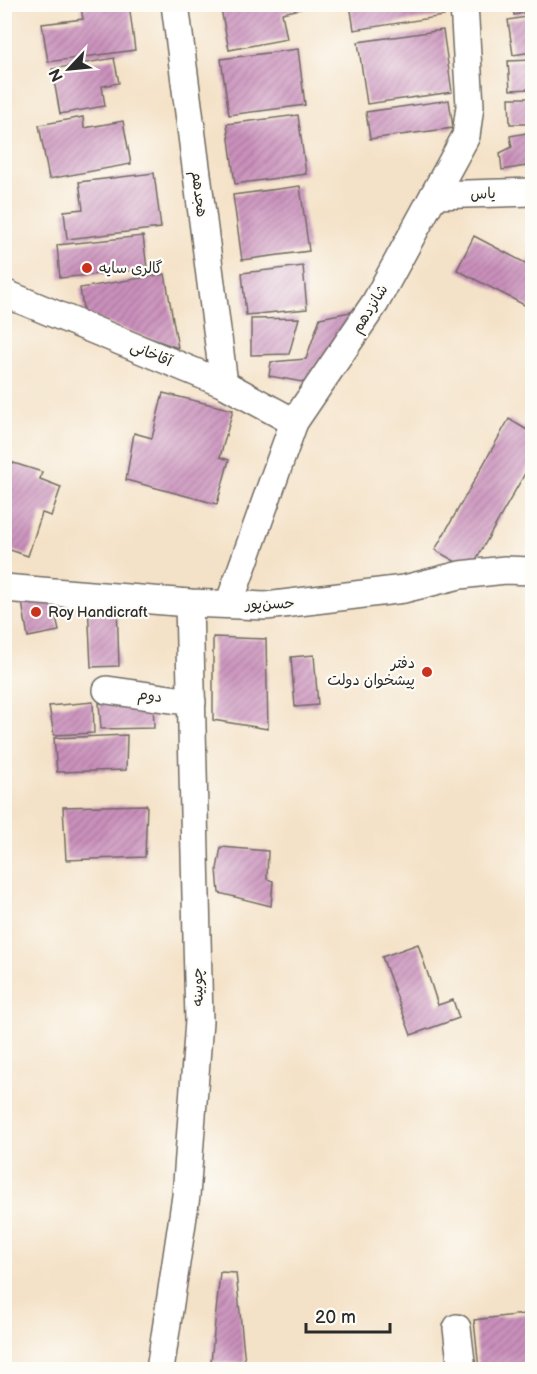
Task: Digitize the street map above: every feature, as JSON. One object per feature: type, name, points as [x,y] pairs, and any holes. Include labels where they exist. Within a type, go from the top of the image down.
[{"type":"street","name":"هجدهم","points":[[175,4],[224,384]]},
{"type":"street","name":"شانزدهم","points":[[229,604],[294,422],[375,303],[466,136],[470,106],[464,4]]},
{"type":"street","name":"یاس","points":[[434,195],[532,192]]},
{"type":"street","name":"آقاخانی","points":[[4,293],[224,384],[294,422]]},
{"type":"street","name":"حسن‌پور","points":[[4,588],[189,603],[266,606],[298,604],[404,589],[460,575],[505,570],[532,571]]},
{"type":"street","name":"چوبینه","points":[[160,1370],[186,1196],[199,1021],[189,603]]},
{"type":"street","name":"دوم","points":[[107,690],[192,702]]},
{"type":"street","points":[[457,1328],[462,1370]]},
{"type":"building","points":[[96,4],[129,4],[135,50],[48,62],[42,24],[83,19],[81,7]]},
{"type":"building","points":[[220,4],[301,4],[301,9],[282,13],[287,39],[229,50]]},
{"type":"building","points":[[350,4],[442,4],[444,16],[354,30]]},
{"type":"building","points":[[512,4],[532,4],[532,11],[514,15]]},
{"type":"building","points":[[532,16],[532,52],[513,55],[508,20]]},
{"type":"building","points":[[443,30],[452,92],[367,104],[358,42]]},
{"type":"building","points":[[298,49],[305,105],[229,115],[221,59]]},
{"type":"building","points":[[114,58],[119,83],[102,86],[105,106],[60,114],[52,69]]},
{"type":"building","points":[[532,60],[532,89],[510,90],[508,61]]},
{"type":"building","points":[[509,98],[532,98],[532,124],[510,124]]},
{"type":"building","points":[[449,100],[453,128],[370,139],[366,112]]},
{"type":"building","points":[[298,115],[306,174],[235,184],[227,124]]},
{"type":"building","points":[[83,117],[84,128],[123,121],[131,164],[49,179],[39,125]]},
{"type":"building","points":[[532,132],[532,165],[502,170],[500,153],[512,147],[510,136]]},
{"type":"building","points":[[154,173],[161,228],[67,239],[64,211],[83,209],[79,182]]},
{"type":"building","points":[[300,186],[309,251],[242,260],[233,195]]},
{"type":"building","points":[[143,236],[147,269],[60,278],[57,245]]},
{"type":"building","points":[[474,236],[527,264],[532,253],[532,309],[457,270]]},
{"type":"building","points":[[303,266],[307,309],[246,315],[242,273]]},
{"type":"building","points":[[165,274],[178,348],[84,315],[80,288]]},
{"type":"building","points":[[360,310],[308,383],[269,376],[271,362],[306,359],[320,318]]},
{"type":"building","points":[[299,318],[289,354],[251,355],[251,319]]},
{"type":"building","points":[[163,393],[233,410],[220,457],[229,460],[217,504],[126,480],[134,433],[152,438]]},
{"type":"building","points":[[509,419],[532,433],[532,461],[470,570],[435,550]]},
{"type":"building","points":[[4,460],[42,472],[40,479],[61,487],[51,516],[42,513],[28,556],[4,548]]},
{"type":"building","points":[[52,596],[59,631],[28,637],[22,602]]},
{"type":"building","points":[[117,602],[119,666],[91,667],[88,603]]},
{"type":"building","points":[[213,637],[266,639],[268,729],[213,720]]},
{"type":"building","points":[[314,655],[318,705],[295,707],[291,657]]},
{"type":"building","points":[[153,701],[154,728],[101,729],[99,703]]},
{"type":"building","points":[[93,702],[94,733],[54,735],[49,706]]},
{"type":"building","points":[[127,735],[126,770],[57,772],[54,738]]},
{"type":"building","points":[[147,805],[145,857],[66,860],[63,807]]},
{"type":"building","points":[[221,847],[268,851],[267,879],[273,881],[271,906],[219,893],[217,869]]},
{"type":"building","points":[[418,944],[438,1005],[453,1000],[459,1018],[411,1035],[382,957]]},
{"type":"building","points":[[220,1272],[236,1273],[245,1363],[211,1362]]},
{"type":"building","points":[[532,1313],[532,1370],[479,1370],[474,1320]]},
{"type":"place","name":"گالری سایه","points":[[87,268]]},
{"type":"place","name":"Roy Handicraft","points":[[36,612]]},
{"type":"place","name":"دفتر پیشخوان دولت","points":[[427,672]]}]
